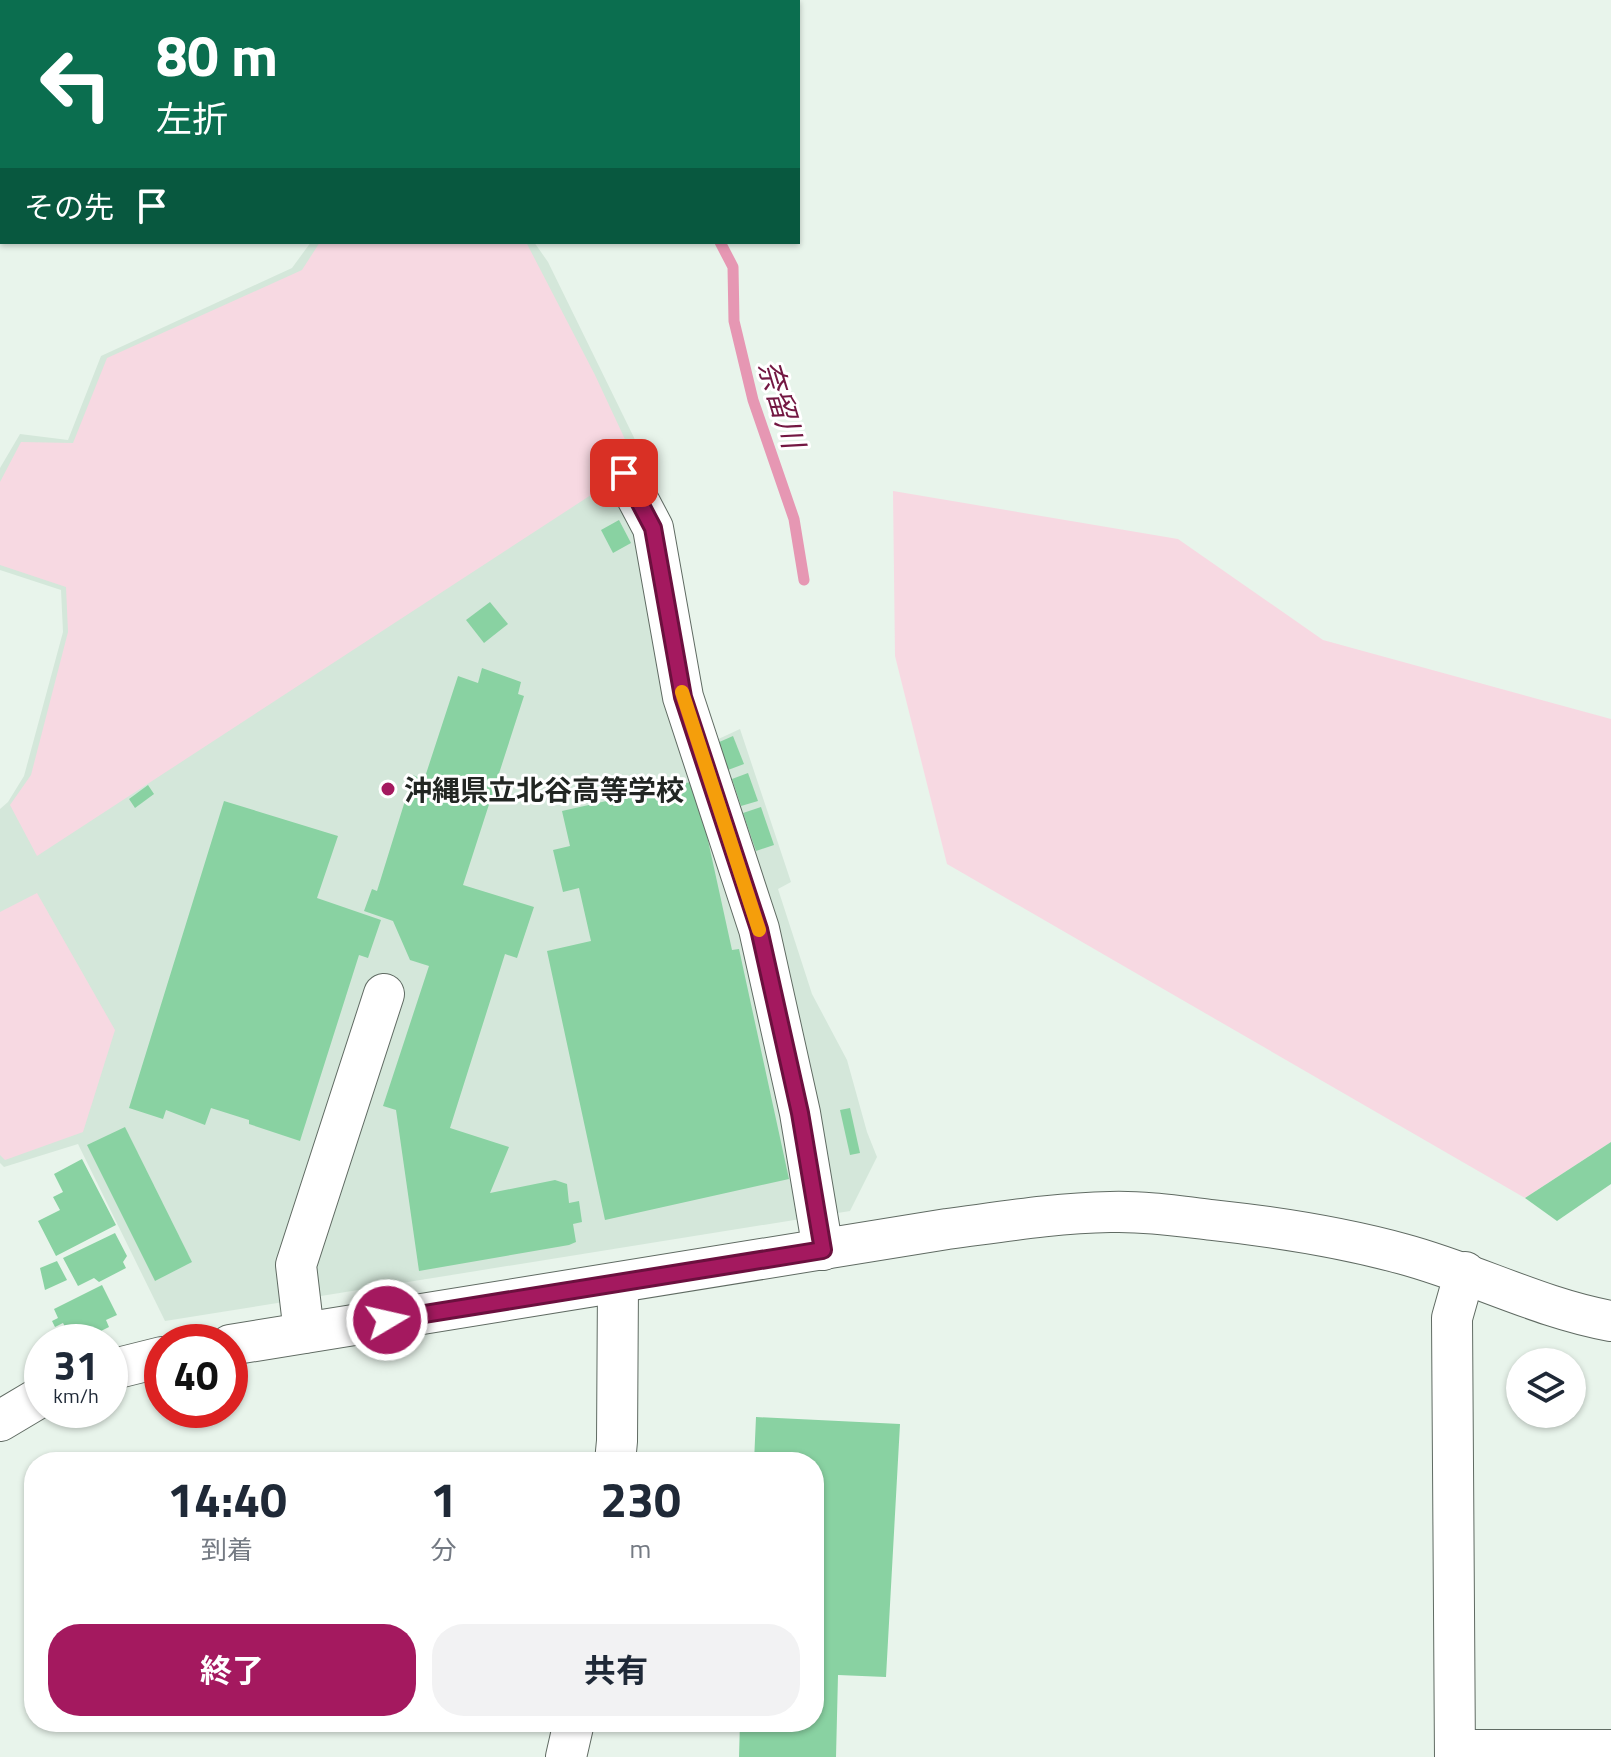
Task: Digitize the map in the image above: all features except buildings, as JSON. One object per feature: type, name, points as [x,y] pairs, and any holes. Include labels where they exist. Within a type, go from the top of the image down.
[{"type":"street","points":[[624,473],[653,528],[683,697],[759,929],[800,1113],[823,1250]]},
{"type":"street","points":[[304,1333],[296,1265],[384,994]]},
{"type":"street","points":[[248,1342],[1038,1216],[1144,1212],[1288,1228],[1373,1246],[1465,1272],[1562,1310],[1611,1321]]},
{"type":"street","points":[[1465,1272],[1452,1318],[1455,1754],[1611,1750]]},
{"type":"street","points":[[616,1452],[618,1284]]},
{"type":"street","points":[[0,1421],[24,1407]]},
{"type":"street","points":[[566,1757],[572,1732]]},
{"type":"shaded area","name":"沖縄県立北谷高等学校","points":[[310,244],[535,244],[548,262],[643,456],[663,523],[712,742],[740,729],[791,882],[778,889],[812,994],[847,1060],[877,1157],[850,1211],[165,1321],[78,1144],[4,1167],[0,1163],[0,809],[24,776],[63,632],[61,590],[0,570],[0,468],[20,434],[68,440],[101,356],[292,268]]},
{"type":"shaded area","points":[[319,244],[527,244],[595,375],[637,465],[37,856],[10,805],[31,775],[68,632],[66,587],[0,565],[0,482],[21,442],[73,443],[107,358],[302,270]]},
{"type":"shaded area","points":[[893,491],[1178,539],[1323,640],[1611,719],[1611,1142],[1525,1198],[947,864],[895,656]]},
{"type":"shaded area","points":[[37,893],[115,1030],[83,1132],[5,1160],[0,1155],[0,912]]},
{"type":"waterway","name":"奈留川","points":[[721,244],[733,267],[734,321],[753,400],[794,519],[804,580]]},
{"type":"slow traffic","points":[[682,692],[759,930]]},
{"type":"place","name":"沖縄県立北谷高等学校","points":[[388,789]]},
{"type":"route","points":[[387,1320],[823,1250],[800,1113],[759,929],[683,697],[653,528],[624,473]]}]
